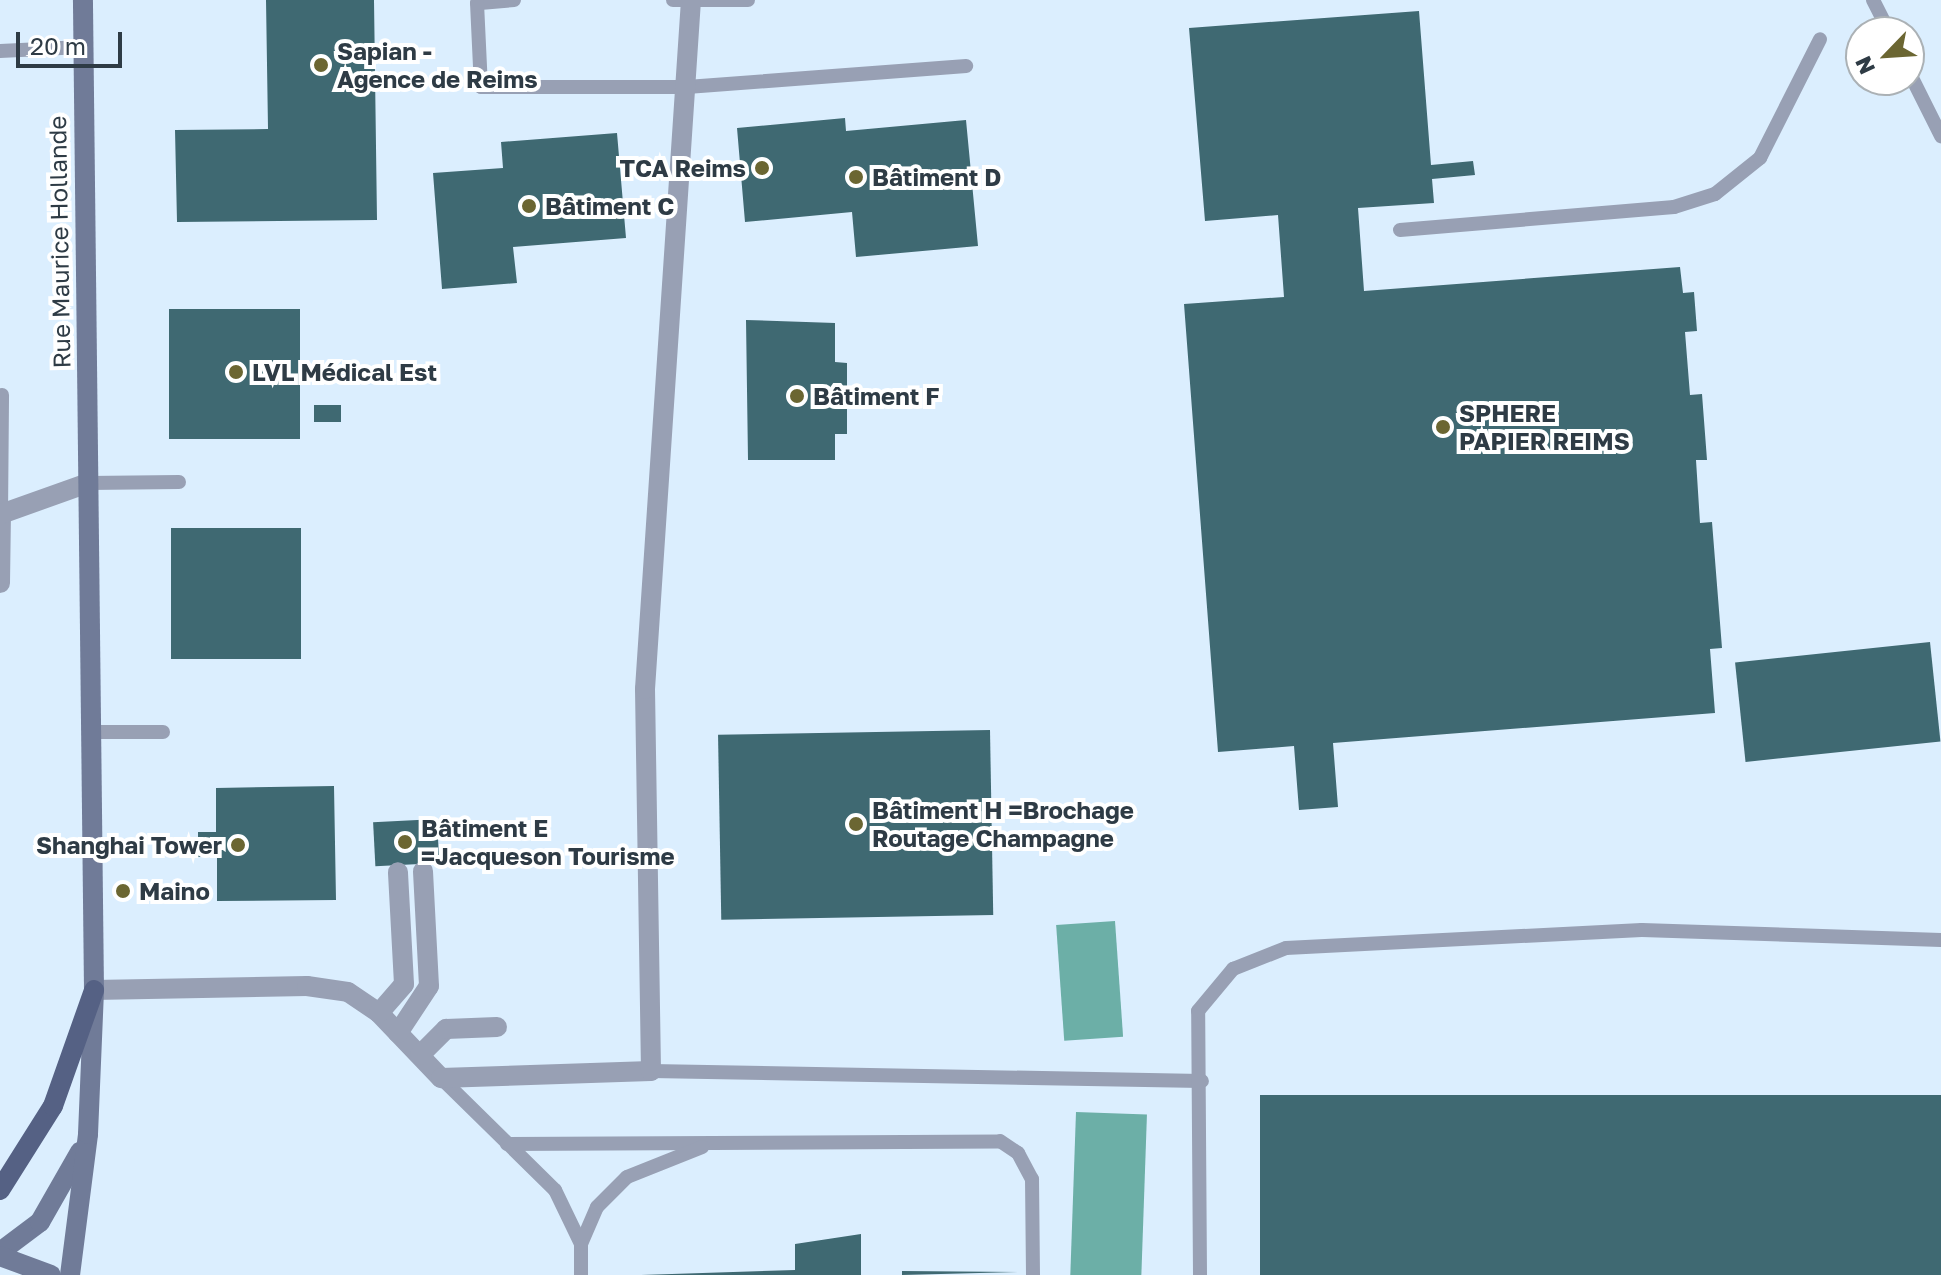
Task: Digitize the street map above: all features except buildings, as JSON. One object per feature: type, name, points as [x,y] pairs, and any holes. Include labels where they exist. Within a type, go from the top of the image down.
[{"type":"main road","points":[[0,1190],[53,1106],[94,990]]},
{"type":"street","name":"Rue Maurice Hollande","points":[[70,1275],[88,1134],[94,990],[83,0]]},
{"type":"street","points":[[94,990],[307,986],[348,992],[379,1013],[441,1078],[651,1071],[645,689],[687,87],[685,1]]},
{"type":"street","points":[[0,583],[1,514],[88,483]]},
{"type":"street","points":[[398,1033],[429,986],[423,871]]},
{"type":"street","points":[[379,1013],[404,984],[398,872]]},
{"type":"street","points":[[420,1055],[446,1029],[497,1027]]},
{"type":"street","points":[[51,1275],[0,1254],[40,1222],[88,1134]]},
{"type":"lane","points":[[514,0],[477,3],[481,87],[687,87],[966,66]]},
{"type":"lane","points":[[685,1],[748,0]]},
{"type":"lane","points":[[1400,230],[1674,207],[1715,194],[1760,158],[1820,39]]},
{"type":"lane","points":[[0,51],[82,47]]},
{"type":"lane","points":[[1921,96],[1941,136]]},
{"type":"lane","points":[[1,514],[2,395]]},
{"type":"lane","points":[[88,483],[179,482]]},
{"type":"lane","points":[[90,732],[163,732]]},
{"type":"lane","points":[[1200,1275],[1202,1081],[1198,1011],[1233,969],[1286,948],[1642,930],[1941,940]]},
{"type":"lane","points":[[651,1071],[1202,1081]]},
{"type":"lane","points":[[441,1078],[555,1190],[581,1244]]},
{"type":"lane","points":[[507,1144],[1000,1141],[1018,1153],[1032,1179],[1033,1275]]},
{"type":"lane","points":[[581,1275],[581,1244],[597,1207],[627,1177],[711,1143]]},
{"type":"shaded area","points":[[1115,921],[1123,1037],[1064,1041],[1056,925]]},
{"type":"shaded area","points":[[1076,1112],[1147,1114],[1141,1275],[1070,1275]]},
{"type":"place","name":"Sapian - Agence de Reims","points":[[321,65]]},
{"type":"place","name":"TCA Reims","points":[[762,168]]},
{"type":"place","name":"Bâtiment D","points":[[856,177]]},
{"type":"place","name":"Bâtiment C","points":[[529,206]]},
{"type":"place","name":"LVL Médical Est","points":[[236,372]]},
{"type":"place","name":"Bâtiment F","points":[[797,396]]},
{"type":"place","name":"SPHERE PAPIER REIMS","points":[[1443,427]]},
{"type":"place","name":"Bâtiment H =Brochage Routage Champagne","points":[[856,824]]},
{"type":"place","name":"Bâtiment E =Jacqueson Tourisme","points":[[405,842]]},
{"type":"place","name":"Shanghai Tower","points":[[238,845]]},
{"type":"place","name":"Maino","points":[[123,891]]}]
